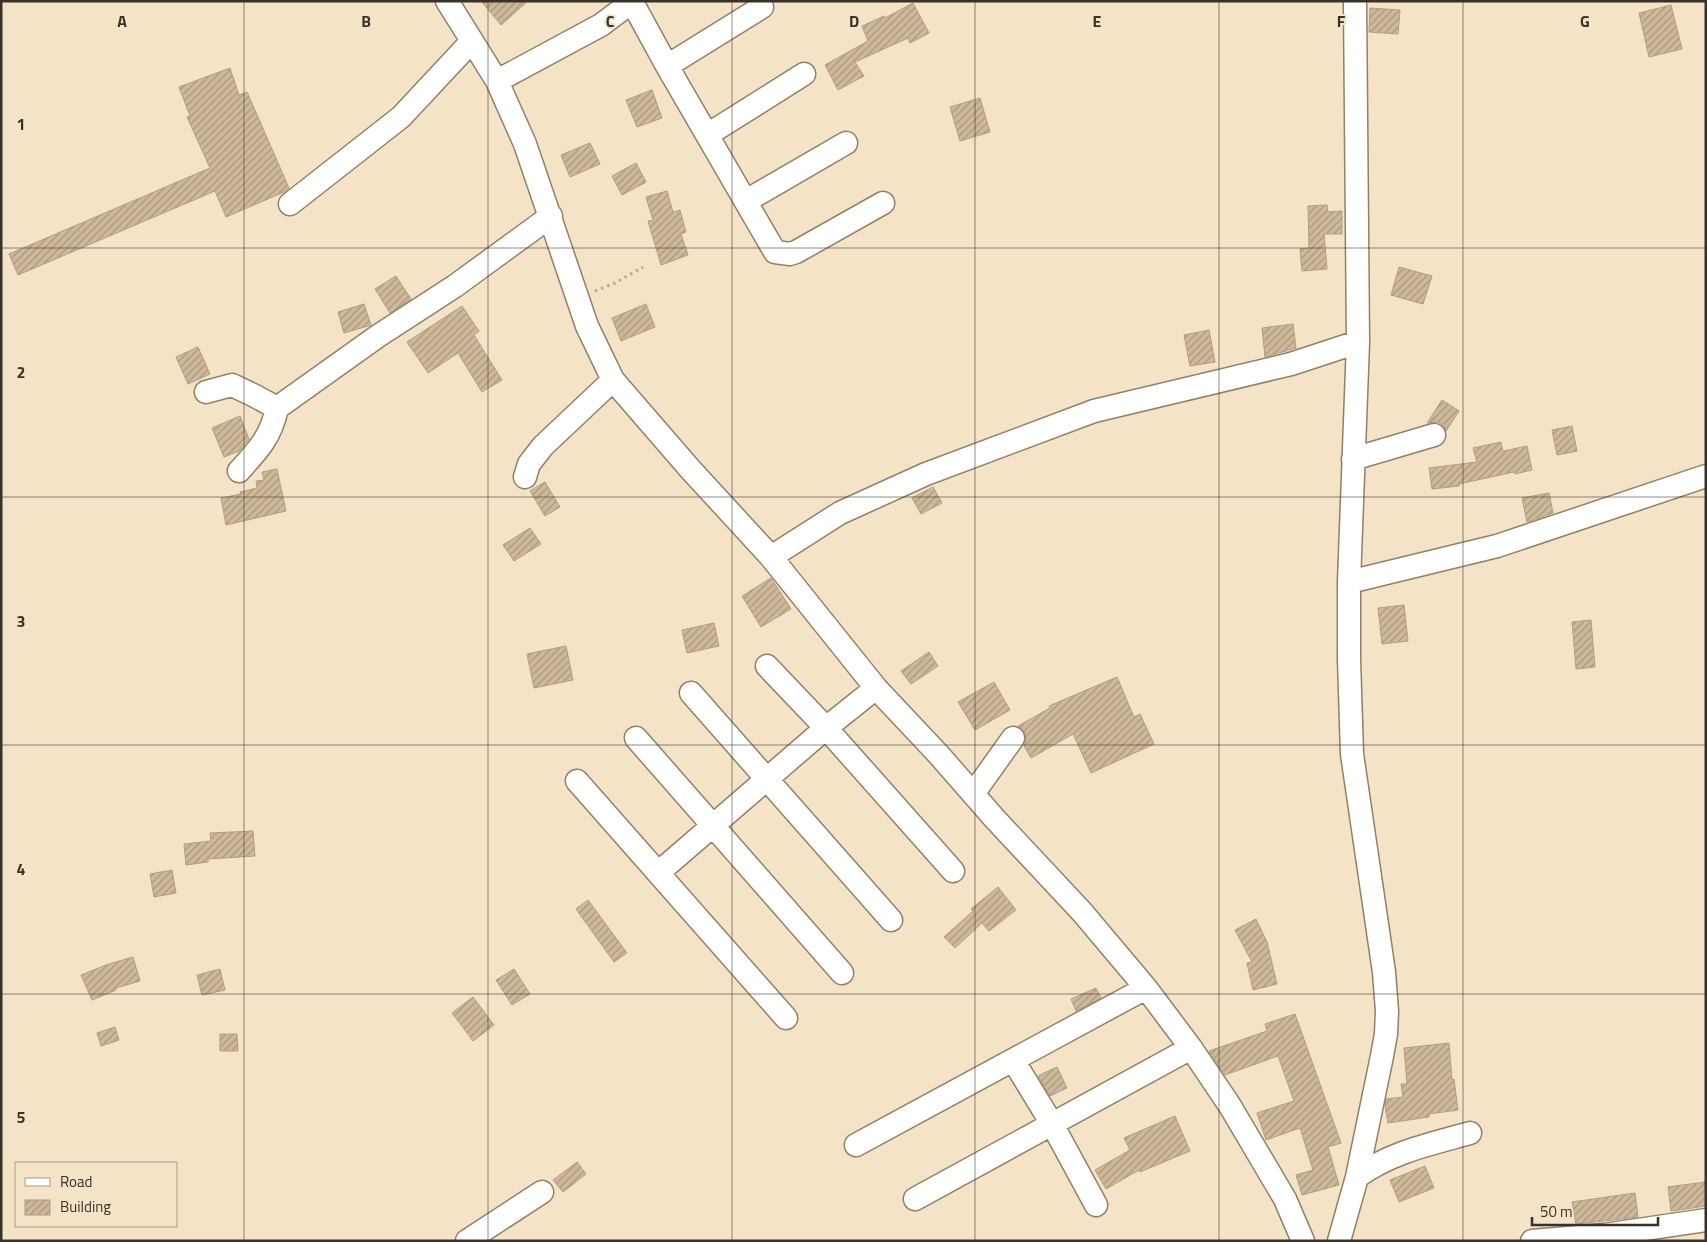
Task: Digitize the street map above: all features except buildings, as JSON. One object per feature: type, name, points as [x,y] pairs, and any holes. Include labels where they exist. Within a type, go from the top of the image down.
[{"type":"street","points":[[447,1],[497,81],[525,144],[588,326],[613,380],[690,469],[771,557],[876,688],[1082,912],[1146,988],[1191,1048],[1230,1106],[1281,1191],[1303,1241]]},
{"type":"street","points":[[1340,1241],[1357,1177],[1386,1034],[1387,1011],[1384,972],[1352,754],[1349,582],[1358,342],[1355,1]]},
{"type":"street","points":[[497,81],[601,25],[633,2],[667,66],[775,252],[790,254],[883,203]]},
{"type":"street","points":[[667,66],[762,7]]},
{"type":"street","points":[[290,204],[401,118],[471,42]]},
{"type":"street","points":[[707,135],[804,74]]},
{"type":"street","points":[[746,201],[846,143]]},
{"type":"street","points":[[239,471],[264,443],[274,421],[277,408],[378,336],[455,286],[551,216]]},
{"type":"street","points":[[771,557],[840,513],[917,478],[1094,411],[1290,364],[1358,342]]},
{"type":"street","points":[[525,477],[529,464],[543,446],[613,380]]},
{"type":"street","points":[[206,392],[232,386],[254,394],[277,408]]},
{"type":"street","points":[[1353,459],[1434,435]]},
{"type":"street","points":[[1349,582],[1497,546],[1706,476]]},
{"type":"street","points":[[767,666],[826,728],[953,871]]},
{"type":"street","points":[[658,873],[826,728],[876,688]]},
{"type":"street","points":[[691,693],[891,920]]},
{"type":"street","points":[[636,738],[842,973]]},
{"type":"street","points":[[973,794],[1013,738]]},
{"type":"street","points":[[577,781],[786,1018]]},
{"type":"street","points":[[856,1145],[1146,988]]},
{"type":"street","points":[[915,1199],[1191,1048]]},
{"type":"street","points":[[1013,1060],[1052,1124],[1096,1205]]},
{"type":"street","points":[[1357,1177],[1383,1160],[1470,1134]]},
{"type":"street","points":[[467,1241],[542,1192]]},
{"type":"street","points":[[1532,1241],[1604,1235],[1706,1220]]},
{"type":"path","points":[[577,296],[614,283],[643,266]]}]
